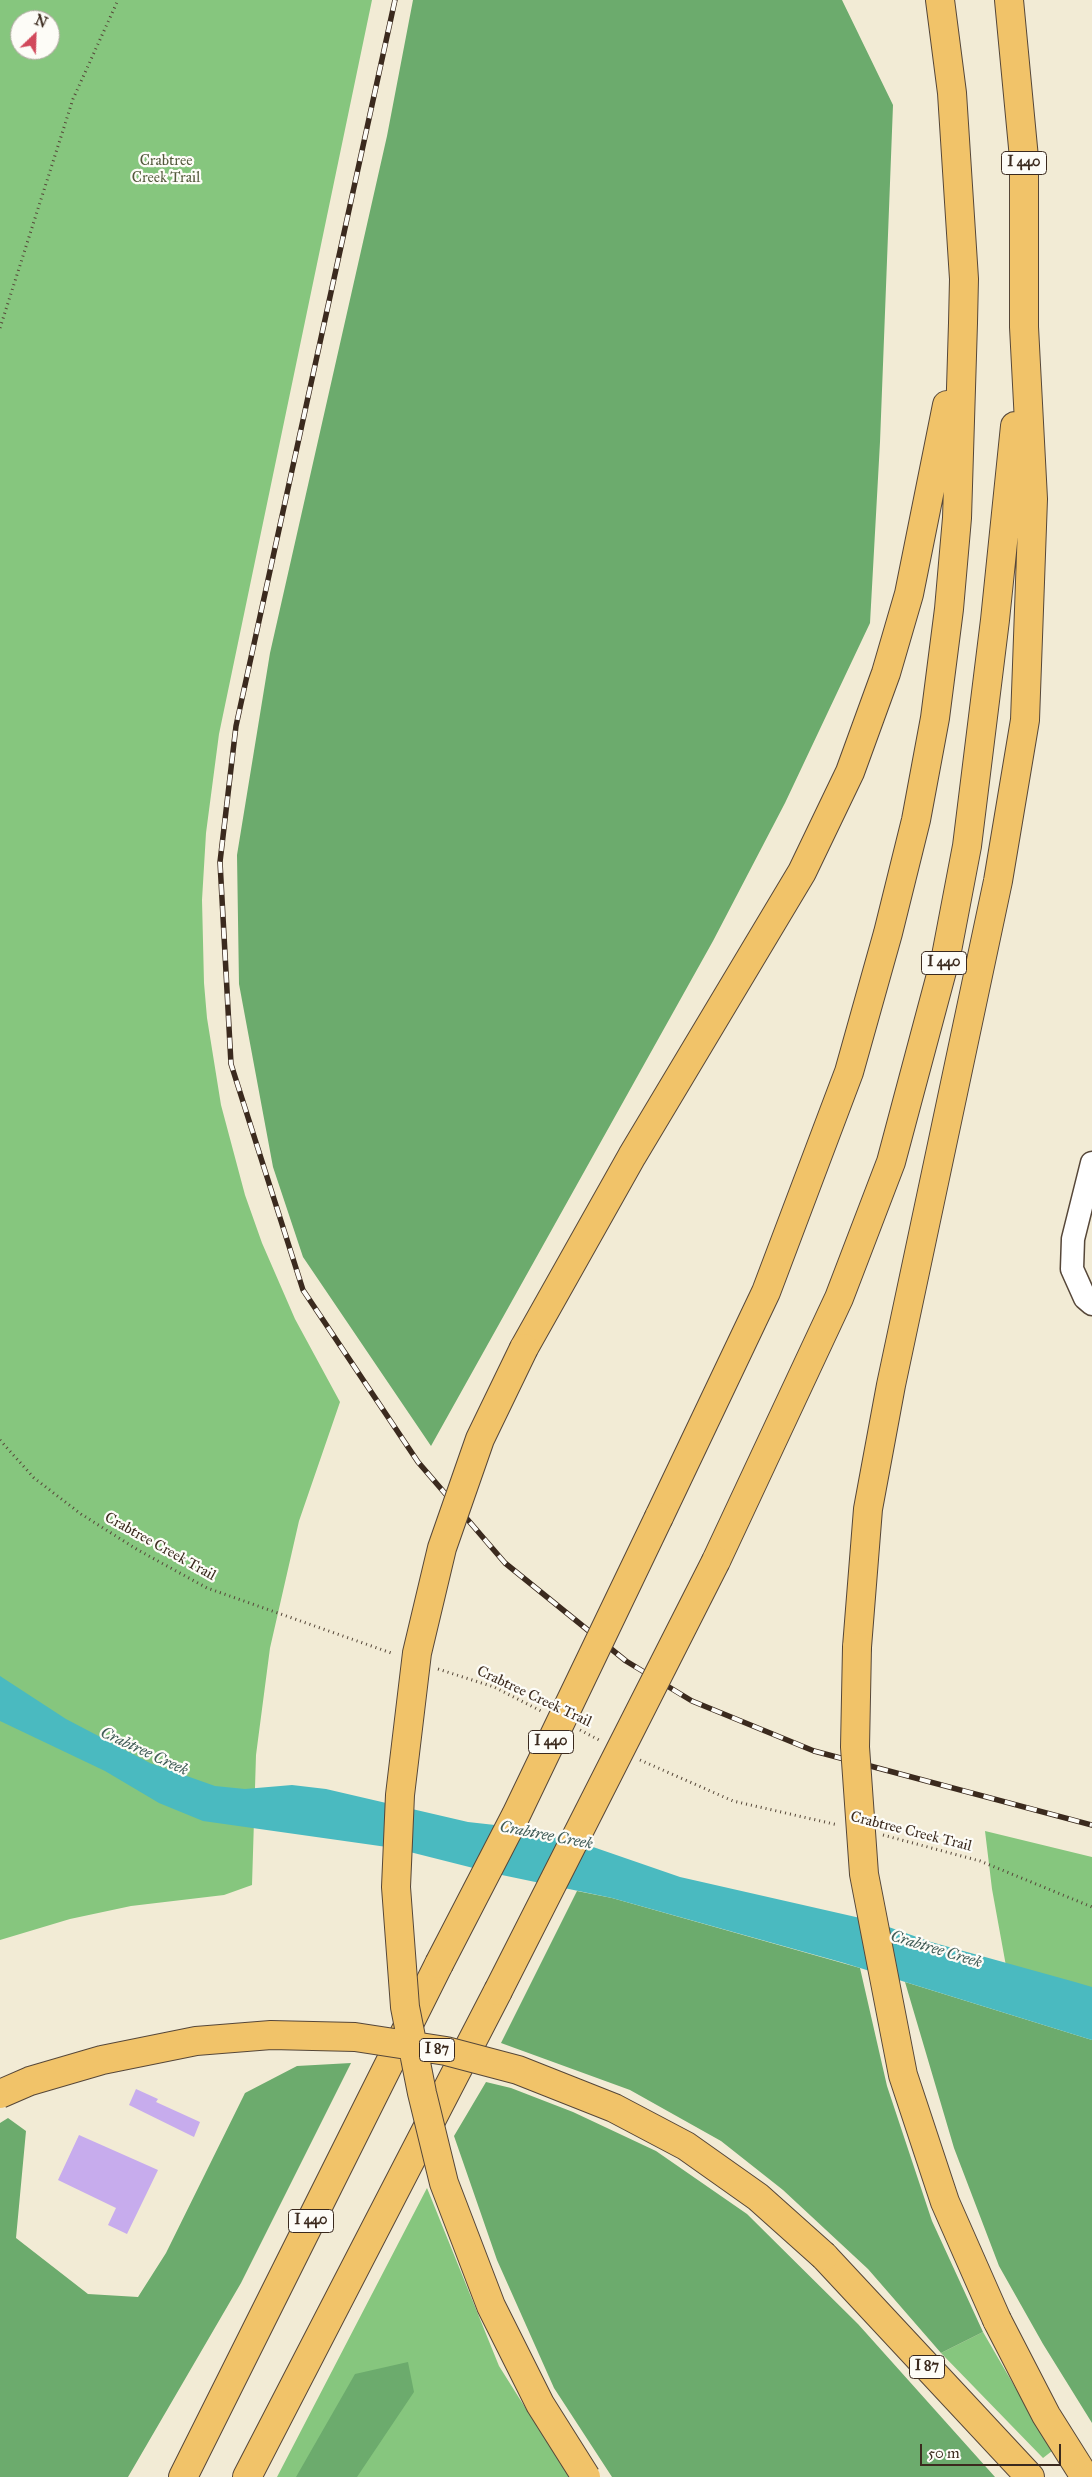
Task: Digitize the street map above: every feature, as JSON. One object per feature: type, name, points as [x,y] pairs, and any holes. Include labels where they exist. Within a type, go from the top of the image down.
[{"type":"highway","name":"I 440","points":[[183,2477],[439,1964],[516,1815],[659,1517],[770,1283],[850,1072],[888,933],[916,820],[935,718],[949,609],[957,518],[964,279],[952,93],[940,0]]},
{"type":"highway","name":"I 440","points":[[247,2477],[498,1991],[716,1561],[839,1298],[891,1162],[946,956],[966,846],[994,630],[1024,327],[1024,158],[1009,0]]},
{"type":"highway","points":[[586,2477],[540,2404],[491,2306],[444,2183],[422,2093],[405,2007],[396,1887],[400,1796],[417,1653],[442,1548],[480,1438],[524,1348],[632,1156],[802,872],[850,772],[886,674],[909,594],[964,323]]},
{"type":"highway","points":[[1024,327],[1033,499],[1024,720],[998,881],[891,1385],[868,1510],[857,1647],[855,1747],[864,1874],[903,2074],[945,2202],[997,2320],[1046,2415],[1085,2477]]},
{"type":"highway","name":"I 87","points":[[0,2094],[30,2081],[102,2060],[196,2042],[271,2035],[355,2037],[446,2051],[518,2070],[614,2108],[686,2146],[758,2196],[824,2256],[1030,2477]]},
{"type":"lane","points":[[1092,1163],[1073,1239],[1072,1270],[1085,1298],[1092,1304]]},
{"type":"path","points":[[0,328],[73,99],[118,0]]},
{"type":"path","name":"Crabtree Creek Trail","points":[[0,1440],[34,1478],[81,1514],[138,1550],[181,1574],[207,1588],[400,1656]]},
{"type":"path","name":"Crabtree Creek Trail","points":[[437,1668],[494,1687],[545,1713]]},
{"type":"path","name":"Crabtree Creek Trail","points":[[571,1726],[606,1743]]},
{"type":"path","name":"Crabtree Creek Trail","points":[[631,1756],[732,1801],[848,1827]]},
{"type":"path","name":"Crabtree Creek Trail","points":[[877,1834],[980,1861],[1092,1907]]},
{"type":"green space","name":"Crabtree Creek Trail","points":[[0,0],[372,0],[219,734],[206,833],[202,900],[204,983],[207,1018],[221,1105],[245,1195],[262,1243],[295,1319],[340,1402],[299,1521],[270,1648],[256,1755],[252,1885],[224,1895],[131,1906],[70,1919],[0,1940]]},
{"type":"green space","points":[[413,0],[842,0],[893,105],[880,442],[870,623],[785,803],[713,941],[431,1446],[303,1257],[273,1167],[239,984],[237,855],[270,653],[387,136]]},
{"type":"green space","points":[[985,1831],[1092,1857],[1092,2012],[1008,1977],[992,1889]]},
{"type":"green space","points":[[577,1891],[612,1898],[860,1968],[887,2086],[932,2221],[983,2332],[941,2353],[868,2269],[783,2190],[721,2141],[630,2090],[501,2043]]},
{"type":"green space","points":[[905,1982],[1092,2040],[1092,2423],[1043,2344],[999,2266],[954,2148]]},
{"type":"green space","points":[[351,2063],[241,2283],[128,2477],[0,2477],[0,2123],[8,2118],[26,2131],[16,2238],[88,2294],[138,2297],[166,2253],[245,2093],[297,2066]]},
{"type":"green space","points":[[486,2082],[511,2088],[573,2112],[656,2151],[747,2214],[858,2324],[995,2477],[612,2477],[554,2388],[497,2260],[454,2136]]},
{"type":"green space","points":[[427,2188],[499,2366],[569,2477],[277,2477]]},
{"type":"green space","points":[[983,2332],[1052,2451],[1043,2458],[941,2353]]},
{"type":"green space","points":[[408,2362],[414,2392],[357,2477],[296,2477],[355,2374]]},
{"type":"water","name":"Crabtree Creek","points":[[0,1676],[66,1719],[150,1763],[215,1786],[245,1789],[292,1785],[326,1789],[468,1822],[513,1827],[567,1838],[680,1877],[869,1920],[931,1942],[1092,1987],[1092,2040],[844,1963],[612,1898],[497,1874],[394,1848],[203,1821],[159,1803],[105,1771],[0,1721]]},
{"type":"building","points":[[136,2089],[158,2099],[156,2102],[200,2122],[194,2137],[129,2105]]},
{"type":"building","points":[[79,2135],[158,2170],[127,2234],[108,2225],[116,2208],[58,2180]]},
{"type":"railway","points":[[395,0],[236,726],[220,862],[231,1064],[303,1290],[418,1462],[505,1563],[626,1661],[692,1701],[814,1751],[1092,1825]]}]
